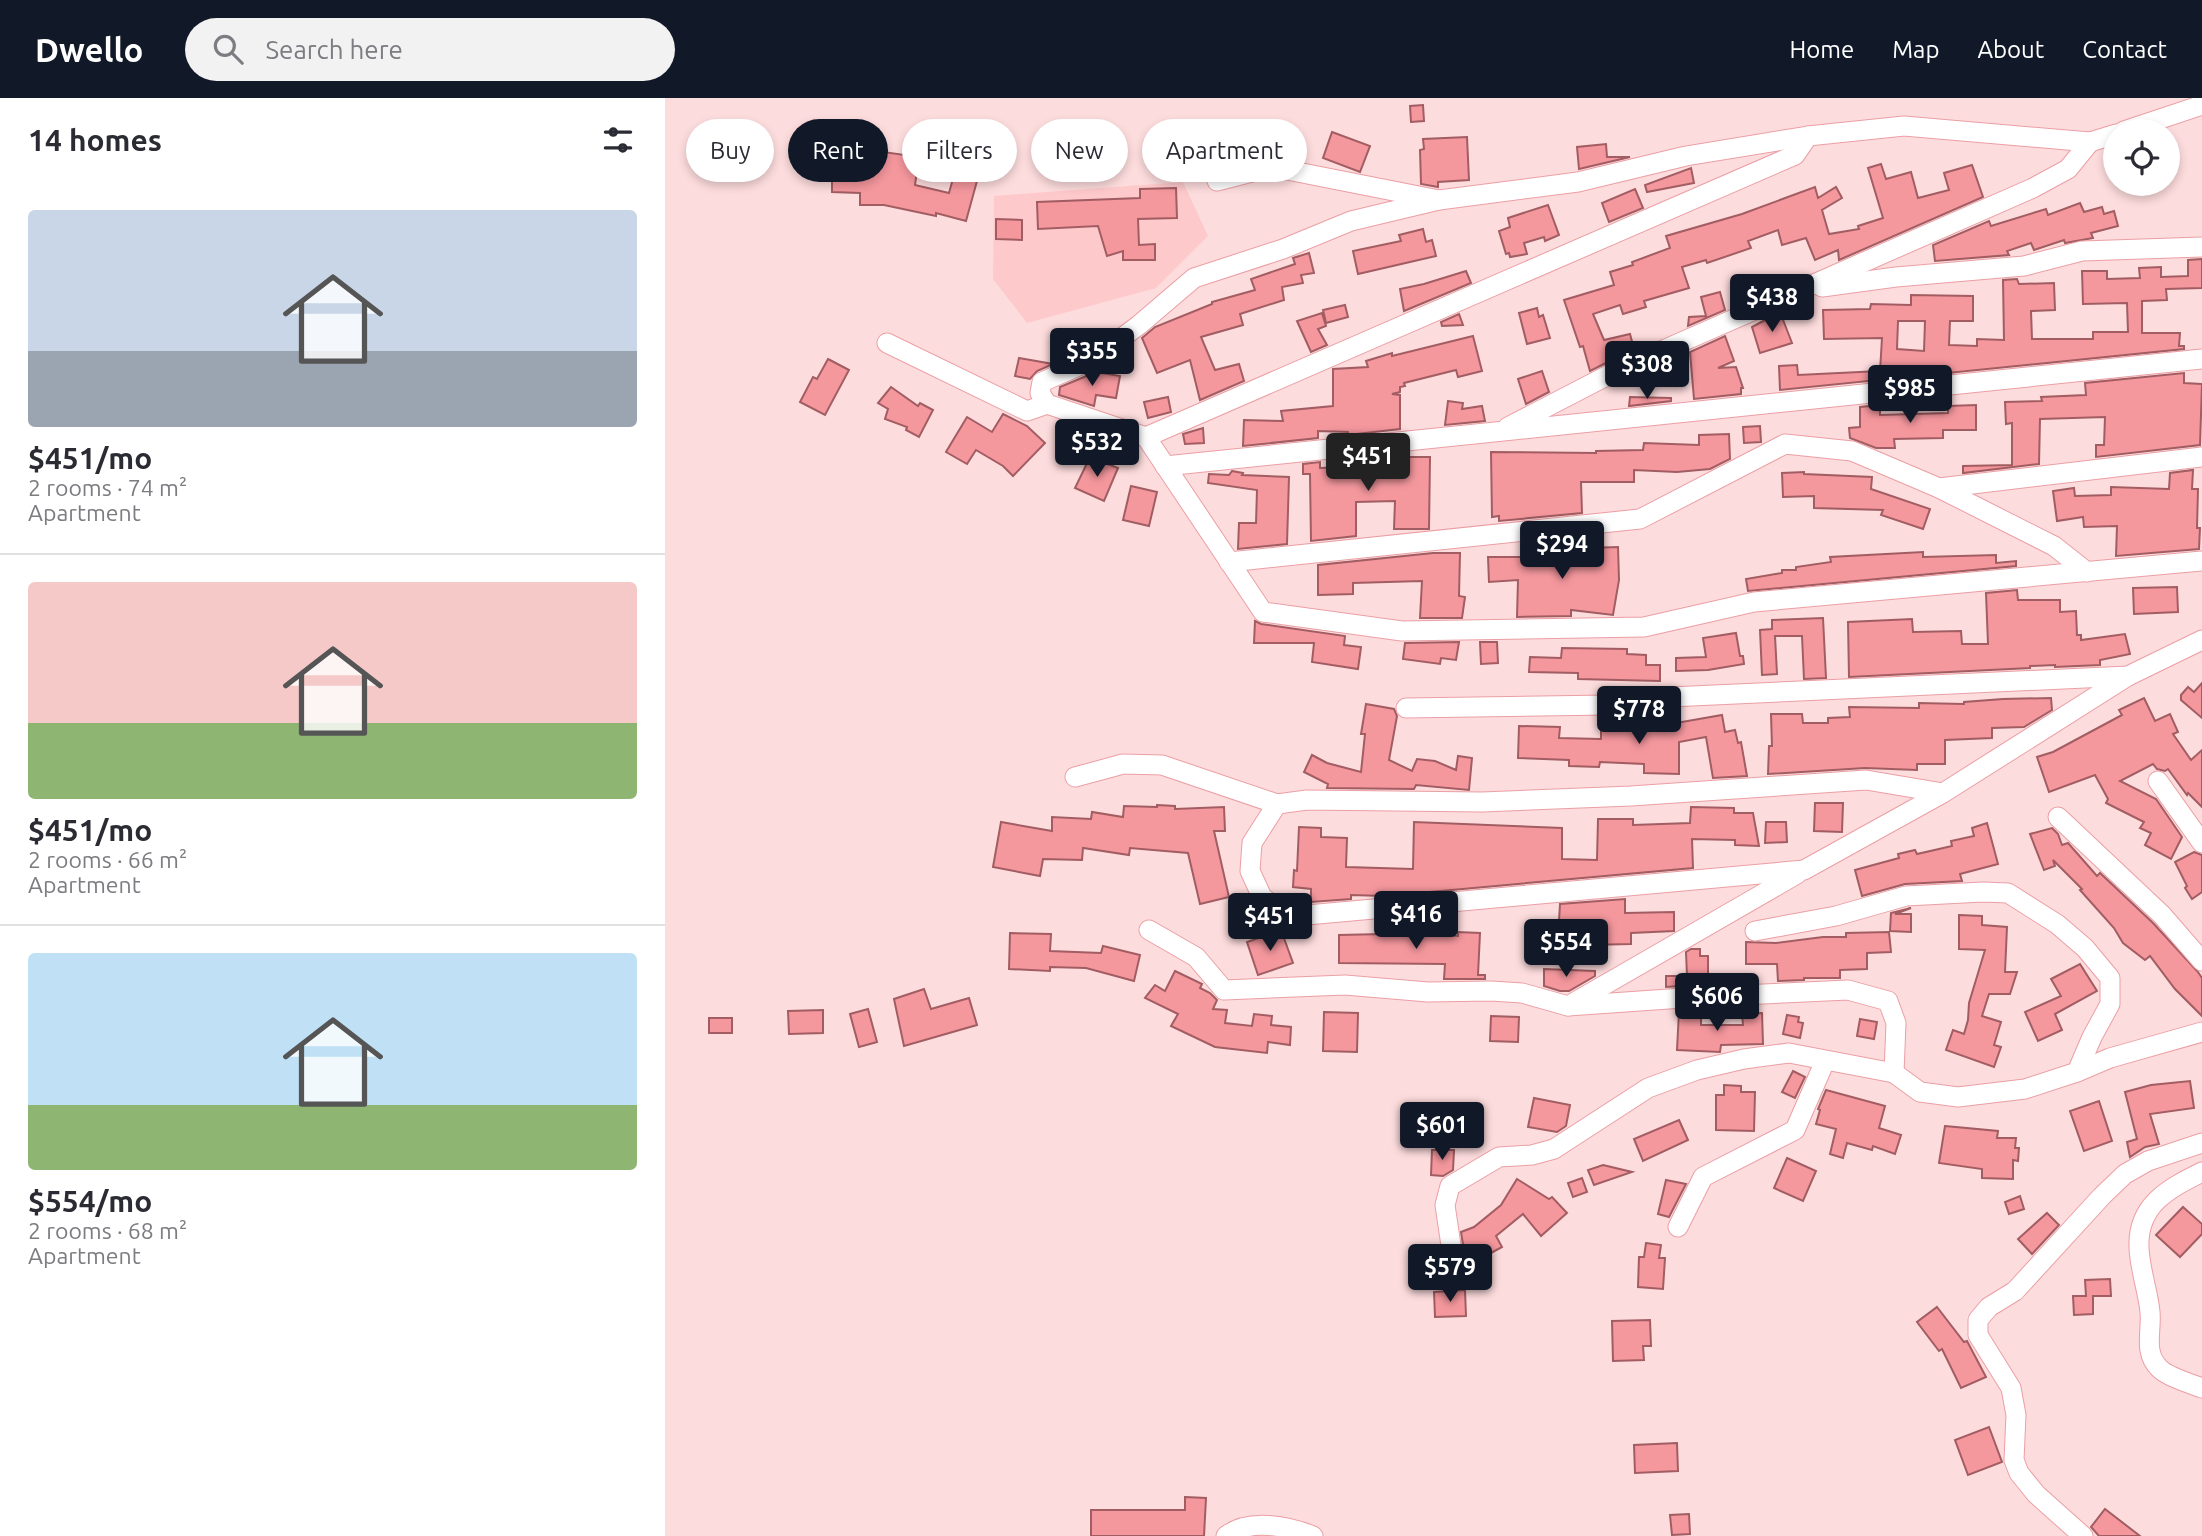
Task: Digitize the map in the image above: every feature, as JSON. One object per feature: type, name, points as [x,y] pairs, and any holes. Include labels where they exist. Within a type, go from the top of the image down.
[{"type":"street","points":[[2163,119],[2202,105]]},
{"type":"street","points":[[2103,138],[2090,142],[1904,126],[1808,136],[1686,156],[1578,182],[1439,200],[1351,222],[1283,249],[1194,278],[1139,325],[1092,360],[1042,382],[1039,393],[1047,404],[1146,437],[1263,612],[1402,631],[1644,627],[1753,602],[2202,561]]},
{"type":"street","points":[[1146,437],[1795,155],[1808,136]]},
{"type":"street","points":[[1497,432],[1619,369],[2033,188],[2068,169],[2090,142]]},
{"type":"street","points":[[1307,174],[1439,200]]},
{"type":"street","points":[[1800,290],[1896,277],[2024,266],[2082,251],[2202,247]]},
{"type":"street","points":[[887,343],[1027,411],[1047,404]]},
{"type":"street","points":[[1165,467],[2202,359]]},
{"type":"street","points":[[1229,562],[1640,519],[1785,444],[1852,451],[1938,488],[2054,546],[2087,572]]},
{"type":"street","points":[[1938,488],[2202,457]]},
{"type":"street","points":[[1568,1006],[1943,793],[2128,676],[2202,640]]},
{"type":"street","points":[[1406,708],[1608,705],[1648,698],[2128,676]]},
{"type":"street","points":[[1075,777],[1123,764],[1162,765],[1276,804],[1307,800],[1482,802],[1631,796],[1866,780],[1943,793]]},
{"type":"street","points":[[2158,781],[2202,843]]},
{"type":"street","points":[[1276,804],[1252,844],[1251,871],[1262,897],[1281,912],[1296,916],[1804,870]]},
{"type":"street","points":[[2058,817],[2162,915],[2202,961]]},
{"type":"street","points":[[1755,931],[1836,916],[1906,896],[1983,891],[2008,893],[2066,932],[2085,948],[2110,978],[2110,1004],[2077,1072]]},
{"type":"street","points":[[1149,930],[1196,957],[1224,990],[1345,985],[1428,992],[1491,991],[1522,993],[1568,1006],[1848,990],[1888,1001],[1896,1023],[1894,1073]]},
{"type":"street","points":[[1453,1259],[1445,1205],[1450,1186],[1499,1157],[1532,1155],[1555,1149],[1648,1088],[1697,1070],[1744,1059],[1789,1053],[1894,1073],[1920,1092],[1958,1097],[2025,1088],[2111,1058],[2202,1032]]},
{"type":"street","points":[[1678,1227],[1703,1177],[1795,1130],[1825,1061]]},
{"type":"street","points":[[2083,1536],[2036,1494],[2019,1474],[2014,1460],[2016,1415],[2011,1388],[1978,1335],[1978,1320],[1989,1307],[2015,1291],[2125,1174],[2148,1161],[2202,1143]]},
{"type":"street","points":[[2202,1172],[2167,1190],[2155,1201],[2142,1220],[2139,1247],[2151,1313],[2151,1355],[2159,1370],[2202,1388]]},
{"type":"street","points":[[1226,1536],[1237,1527],[1289,1527],[1313,1536]]},
{"type":"shaded area","points":[[1183,182],[1208,236],[1156,288],[1027,323],[993,279],[994,196]]},
{"type":"building","points":[[1423,105],[1424,121],[1411,122],[1410,106]]},
{"type":"building","points":[[1332,132],[1370,146],[1360,172],[1323,158]]},
{"type":"building","points":[[1467,137],[1469,180],[1438,182],[1438,187],[1421,184],[1420,150],[1424,149],[1423,139]]},
{"type":"building","points":[[1606,144],[1607,157],[1630,157],[1579,169],[1577,147]]},
{"type":"building","points":[[888,153],[902,155],[902,182],[915,182],[915,185],[949,193],[952,182],[977,182],[966,221],[936,213],[936,216],[884,205],[860,205],[860,193],[832,192],[832,182],[888,182]]},
{"type":"building","points":[[1881,164],[1886,179],[1911,172],[1918,198],[1949,190],[1944,173],[1972,165],[1983,197],[1839,260],[1838,250],[1815,260],[1806,238],[1782,245],[1778,230],[1748,241],[1751,248],[1707,263],[1706,260],[1682,267],[1689,288],[1644,301],[1646,307],[1623,314],[1620,305],[1593,314],[1604,340],[1630,334],[1634,349],[1590,371],[1564,300],[1614,285],[1610,272],[1670,248],[1666,236],[1742,214],[1815,187],[1818,198],[1836,187],[1842,198],[1822,210],[1829,234],[1859,229],[1858,226],[1883,218],[1868,168]]},
{"type":"building","points":[[1691,168],[1694,183],[1647,192],[1645,185]]},
{"type":"building","points":[[1176,188],[1177,218],[1138,219],[1139,245],[1155,244],[1155,260],[1123,260],[1123,251],[1107,256],[1098,226],[1038,229],[1037,202],[1140,198],[1140,189]]},
{"type":"building","points":[[1635,189],[1643,208],[1609,222],[1602,203]]},
{"type":"building","points":[[2080,203],[2084,212],[2102,207],[2104,214],[2114,211],[2118,226],[2091,233],[2093,238],[2065,243],[2064,240],[2034,250],[2031,243],[2007,251],[2009,255],[1935,261],[1933,245],[1989,221],[1991,226],[2046,209],[2048,215]]},
{"type":"building","points":[[1548,205],[1559,235],[1545,241],[1544,237],[1524,243],[1527,254],[1510,257],[1509,253],[1506,254],[1499,231],[1510,227],[1508,218]]},
{"type":"building","points":[[996,219],[1022,220],[1022,240],[996,239]]},
{"type":"building","points":[[1423,229],[1426,242],[1432,240],[1436,256],[1358,274],[1353,251],[1401,241],[1399,235]]},
{"type":"building","points":[[1309,253],[1314,273],[1301,275],[1303,283],[1282,287],[1284,300],[1240,314],[1243,325],[1201,337],[1215,370],[1239,364],[1244,381],[1200,400],[1190,360],[1157,373],[1142,338],[1155,327],[1212,302],[1255,290],[1251,279],[1295,264],[1293,258]]},
{"type":"building","points":[[2202,259],[2202,288],[2166,289],[2167,300],[2142,301],[2142,333],[2180,333],[2179,346],[2184,346],[2184,349],[1780,390],[1779,366],[1797,365],[1798,375],[1880,371],[1882,338],[1824,339],[1823,310],[1870,309],[1871,304],[1911,305],[1911,295],[1973,296],[1973,321],[1950,321],[1949,345],[1977,346],[1977,339],[2004,340],[2003,280],[2017,279],[2019,284],[2054,283],[2055,310],[2031,311],[2032,339],[2093,339],[2093,332],[2128,332],[2127,303],[2083,304],[2082,271],[2107,271],[2107,279],[2140,278],[2139,268],[2161,267],[2161,277],[2188,276],[2188,260]],"holes":[[[1898,321],[1925,321],[1924,351],[1897,349]]]},
{"type":"building","points":[[1466,271],[1471,283],[1404,311],[1400,289]]},
{"type":"building","points":[[1772,276],[1775,288],[1752,298],[1748,282]]},
{"type":"building","points":[[1720,292],[1725,310],[1688,326],[1689,317],[1706,316],[1701,297]]},
{"type":"building","points":[[1345,305],[1348,317],[1326,323],[1323,310]]},
{"type":"building","points":[[1537,308],[1539,317],[1543,315],[1550,338],[1527,344],[1519,313]]},
{"type":"building","points":[[1780,312],[1792,343],[1760,353],[1752,327]]},
{"type":"building","points":[[1322,313],[1326,326],[1318,329],[1327,345],[1311,352],[1297,321]]},
{"type":"building","points":[[1459,314],[1463,325],[1442,326],[1441,322]]},
{"type":"building","points":[[1473,336],[1482,371],[1458,377],[1456,370],[1404,383],[1405,386],[1400,387],[1400,392],[1392,394],[1400,395],[1400,429],[1348,435],[1348,432],[1318,431],[1318,438],[1243,446],[1244,420],[1283,421],[1281,411],[1333,406],[1333,369],[1368,367],[1366,361],[1392,353],[1392,356]]},
{"type":"building","points":[[1725,336],[1734,361],[1718,368],[1736,367],[1743,388],[1741,394],[1694,399],[1690,352]]},
{"type":"building","points":[[1019,358],[1053,364],[1037,371],[1030,379],[1015,376]]},
{"type":"building","points":[[828,359],[849,370],[825,415],[800,402],[813,377],[817,379]]},
{"type":"building","points":[[1542,371],[1549,392],[1526,404],[1518,379]]},
{"type":"building","points":[[1096,372],[1120,376],[1116,398],[1096,395],[1094,406],[1059,395],[1060,387]]},
{"type":"building","points":[[2184,373],[2184,383],[2202,384],[2200,445],[2096,457],[2096,445],[2104,445],[2105,417],[2040,419],[2039,464],[1963,473],[1963,466],[2012,465],[2012,423],[2006,424],[2005,402],[2042,401],[2041,397],[2086,395],[2085,383]]},
{"type":"building","points":[[891,387],[918,406],[920,403],[933,410],[919,437],[906,430],[907,427],[885,419],[888,409],[878,403]]},
{"type":"building","points":[[1168,397],[1171,412],[1148,418],[1144,402]]},
{"type":"building","points":[[1630,397],[1671,398],[1671,401],[1629,406]]},
{"type":"building","points":[[1448,401],[1463,403],[1462,409],[1482,406],[1485,421],[1445,425]]},
{"type":"building","points":[[1880,405],[1880,415],[1948,413],[1948,406],[1976,405],[1976,430],[1943,430],[1943,438],[1894,439],[1895,448],[1876,448],[1850,438],[1849,428],[1860,427],[1860,407]]},
{"type":"building","points":[[1003,414],[1027,426],[1045,443],[1013,476],[1003,466],[976,450],[967,464],[946,452],[967,417],[992,432]]},
{"type":"building","points":[[1760,426],[1761,442],[1744,443],[1743,427]]},
{"type":"building","points":[[1203,428],[1204,443],[1185,444],[1183,434]]},
{"type":"building","points":[[1729,434],[1730,459],[1710,469],[1677,472],[1634,470],[1634,482],[1581,482],[1582,513],[1499,521],[1499,516],[1492,517],[1491,452],[1596,453],[1643,450],[1644,443],[1699,445],[1699,435]]},
{"type":"building","points":[[1400,454],[1400,457],[1430,457],[1429,529],[1394,529],[1395,501],[1356,502],[1356,536],[1311,541],[1310,474],[1303,474],[1303,464],[1320,462],[1320,468],[1348,467],[1348,459]]},
{"type":"building","points":[[1090,457],[1118,468],[1104,501],[1075,488]]},
{"type":"building","points":[[2193,470],[2192,489],[2198,489],[2199,549],[2116,556],[2117,526],[2084,527],[2083,517],[2057,521],[2053,491],[2074,488],[2075,496],[2111,495],[2111,487],[2169,489],[2170,473]]},
{"type":"building","points":[[1232,471],[1243,473],[1242,475],[1289,477],[1287,544],[1238,549],[1239,523],[1256,523],[1257,490],[1208,483],[1209,474],[1229,475]]},
{"type":"building","points":[[1782,473],[1872,477],[1871,489],[1930,509],[1923,529],[1881,515],[1883,510],[1814,508],[1814,496],[1783,497]]},
{"type":"building","points":[[1131,486],[1157,492],[1149,526],[1123,520]]},
{"type":"building","points":[[1618,547],[1619,580],[1613,615],[1571,610],[1571,616],[1517,617],[1518,580],[1489,582],[1488,557],[1556,557],[1556,549]]},
{"type":"building","points":[[1923,552],[1923,557],[1996,555],[1996,563],[2016,561],[2016,566],[1748,591],[1746,579],[1831,562],[1830,557]]},
{"type":"building","points":[[1433,553],[1460,553],[1459,596],[1465,597],[1462,618],[1420,618],[1422,581],[1353,583],[1353,594],[1318,595],[1318,565]]},
{"type":"building","points":[[2177,587],[2178,612],[2134,614],[2133,588]]},
{"type":"building","points":[[2017,590],[2018,600],[2060,600],[2060,612],[2076,611],[2077,635],[2081,635],[2081,640],[2125,634],[2130,654],[2100,660],[2100,665],[2030,666],[1849,677],[1848,622],[1912,619],[1913,632],[1961,631],[1962,644],[1988,644],[1986,593]]},
{"type":"building","points":[[1823,618],[1826,678],[1804,679],[1802,636],[1775,636],[1777,674],[1762,675],[1760,630],[1772,629],[1772,620]]},
{"type":"building","points":[[1255,621],[1345,636],[1344,645],[1361,647],[1358,669],[1312,662],[1314,643],[1254,643]]},
{"type":"building","points":[[1736,633],[1744,664],[1708,670],[1676,671],[1676,658],[1706,657],[1703,638]]},
{"type":"building","points":[[1459,642],[1456,660],[1441,658],[1440,664],[1403,659],[1405,643]]},
{"type":"building","points":[[1480,642],[1497,642],[1498,663],[1481,664]]},
{"type":"building","points":[[1562,648],[1627,649],[1627,654],[1646,655],[1646,665],[1660,665],[1660,681],[1578,679],[1578,673],[1529,672],[1530,657],[1561,658]]},
{"type":"building","points":[[2202,683],[2202,718],[2181,700],[2181,695],[2188,687],[2194,692]]},
{"type":"building","points":[[2051,698],[2052,710],[2024,727],[1992,728],[1992,738],[1945,740],[1945,764],[1917,764],[1917,770],[1865,768],[1768,774],[1769,746],[1772,746],[1771,714],[1802,714],[1803,723],[1828,723],[1828,718],[1850,717],[1849,707],[1919,708],[1919,703],[1964,704],[2003,699]]},
{"type":"building","points":[[2144,698],[2155,721],[2170,714],[2178,732],[2173,734],[2191,760],[2202,750],[2202,807],[2188,793],[2187,795],[2168,769],[2157,769],[2153,764],[2120,781],[2156,799],[2182,837],[2171,859],[2145,845],[2151,833],[2140,828],[2144,822],[2106,803],[2108,799],[2095,775],[2049,792],[2037,757],[2053,752],[2122,715],[2119,710]]},
{"type":"building","points":[[1366,704],[1394,709],[1397,716],[1389,760],[1412,771],[1417,759],[1435,761],[1456,770],[1458,756],[1472,758],[1469,790],[1416,785],[1414,789],[1327,788],[1328,784],[1304,772],[1312,755],[1327,763],[1361,772],[1365,734],[1361,734]]},
{"type":"building","points":[[1722,715],[1725,732],[1735,730],[1738,743],[1741,742],[1747,776],[1713,778],[1706,737],[1679,742],[1679,774],[1644,773],[1644,764],[1600,762],[1599,767],[1569,766],[1569,760],[1518,758],[1519,726],[1560,727],[1559,738],[1601,739],[1601,726],[1647,728],[1647,722],[1682,722]]},
{"type":"building","points":[[1815,803],[1843,803],[1842,832],[1814,831]]},
{"type":"building","points":[[1124,806],[1175,806],[1175,809],[1224,807],[1225,831],[1214,831],[1229,897],[1200,904],[1188,853],[1130,848],[1129,855],[1083,848],[1082,860],[1043,859],[1040,876],[993,867],[1001,822],[1052,831],[1052,817],[1091,819],[1092,812],[1123,817]]},
{"type":"building","points":[[1691,807],[1734,808],[1734,813],[1753,813],[1759,846],[1735,845],[1735,840],[1692,839],[1693,868],[1385,896],[1351,895],[1351,899],[1311,902],[1311,889],[1293,887],[1294,870],[1297,871],[1299,827],[1321,828],[1321,837],[1347,838],[1346,867],[1413,869],[1414,822],[1562,828],[1562,859],[1597,860],[1598,819],[1633,819],[1633,825],[1690,823]]},
{"type":"building","points":[[1766,822],[1786,822],[1787,842],[1765,843]]},
{"type":"building","points":[[1987,823],[1998,864],[1960,874],[1962,881],[1905,884],[1862,896],[1855,870],[1899,858],[1898,854],[1915,850],[1917,854],[1952,846],[1951,841],[1974,836],[1972,828]]},
{"type":"building","points":[[2052,828],[2058,834],[2062,845],[2068,843],[2097,876],[2100,873],[2153,923],[2198,972],[2202,978],[2202,1016],[2175,989],[2150,956],[2145,960],[2123,943],[2114,928],[2080,890],[2082,889],[2053,860],[2055,866],[2044,870],[2030,834]]},
{"type":"building","points":[[2194,852],[2202,855],[2202,892],[2192,899],[2175,862]]},
{"type":"building","points":[[1625,899],[1625,913],[1674,912],[1674,931],[1631,933],[1631,944],[1543,946],[1542,921],[1559,921],[1560,904]]},
{"type":"building","points":[[1911,908],[1895,914],[1911,914],[1911,932],[1890,931],[1891,913]]},
{"type":"building","points":[[1959,915],[1982,916],[1982,925],[2007,927],[2005,972],[2017,972],[2010,994],[1989,994],[1982,1016],[2001,1022],[1994,1045],[2001,1047],[1994,1067],[1946,1050],[1953,1030],[1964,1034],[1969,1003],[1985,950],[1959,949]]},
{"type":"building","points":[[1281,930],[1293,963],[1258,975],[1247,942]]},
{"type":"building","points":[[1384,932],[1458,936],[1458,932],[1480,933],[1478,975],[1485,975],[1485,979],[1444,979],[1445,964],[1339,963],[1339,935]]},
{"type":"building","points":[[1889,932],[1891,952],[1867,953],[1867,969],[1840,970],[1840,978],[1778,981],[1777,964],[1746,964],[1746,942],[1776,943],[1846,937],[1846,933]]},
{"type":"building","points":[[1010,933],[1051,934],[1050,951],[1101,953],[1103,946],[1140,955],[1134,981],[1086,968],[1050,967],[1050,971],[1009,969]]},
{"type":"building","points":[[1700,949],[1700,956],[1708,956],[1708,984],[1666,987],[1666,976],[1687,976],[1686,952]]},
{"type":"building","points":[[2080,964],[2097,991],[2055,1014],[2062,1030],[2038,1041],[2025,1012],[2061,996],[2051,979]]},
{"type":"building","points":[[1544,969],[1595,971],[1595,976],[1569,991],[1560,991],[1544,986]]},
{"type":"building","points":[[1175,971],[1202,984],[1200,988],[1217,1000],[1213,1009],[1227,1010],[1225,1023],[1252,1026],[1254,1014],[1272,1016],[1271,1025],[1291,1027],[1290,1045],[1268,1042],[1267,1053],[1215,1047],[1171,1026],[1178,1014],[1145,998],[1155,985],[1165,991]]},
{"type":"building","points":[[924,989],[931,1009],[969,998],[977,1025],[904,1046],[894,999]]},
{"type":"building","points":[[868,1009],[877,1042],[859,1047],[850,1014]]},
{"type":"building","points":[[1701,1009],[1701,1025],[1743,1025],[1742,1014],[1762,1013],[1763,1044],[1721,1045],[1720,1052],[1677,1050],[1679,1011]]},
{"type":"building","points":[[823,1010],[823,1033],[789,1034],[788,1011]]},
{"type":"building","points":[[1324,1012],[1358,1013],[1357,1052],[1323,1051]]},
{"type":"building","points":[[1787,1015],[1799,1017],[1798,1022],[1803,1023],[1800,1038],[1783,1034]]},
{"type":"building","points":[[1491,1016],[1519,1017],[1518,1042],[1490,1041]]},
{"type":"building","points":[[709,1018],[732,1018],[732,1033],[709,1033]]},
{"type":"building","points":[[1860,1019],[1877,1022],[1874,1039],[1857,1036]]},
{"type":"building","points":[[1793,1071],[1805,1077],[1795,1098],[1782,1092]]},
{"type":"building","points":[[2190,1081],[2194,1108],[2150,1114],[2159,1144],[2145,1147],[2130,1157],[2127,1142],[2137,1139],[2125,1092],[2151,1085]]},
{"type":"building","points":[[1724,1085],[1741,1086],[1741,1092],[1755,1092],[1754,1131],[1716,1130],[1716,1095],[1724,1095]]},
{"type":"building","points":[[1826,1090],[1885,1106],[1879,1128],[1901,1135],[1895,1154],[1873,1146],[1872,1150],[1847,1143],[1843,1158],[1830,1154],[1836,1129],[1816,1124],[1820,1110],[1818,1109]]},
{"type":"building","points":[[1534,1098],[1570,1105],[1566,1126],[1557,1132],[1528,1127]]},
{"type":"building","points":[[2099,1101],[2112,1141],[2084,1151],[2070,1111]]},
{"type":"building","points":[[1679,1120],[1688,1140],[1643,1161],[1634,1139]]},
{"type":"building","points":[[1945,1126],[1998,1131],[1997,1138],[2016,1138],[2015,1148],[2019,1148],[2018,1161],[2013,1160],[2013,1179],[1982,1178],[1982,1169],[1939,1163]]},
{"type":"building","points":[[1432,1150],[1454,1150],[1453,1170],[1443,1176],[1431,1175]]},
{"type":"building","points":[[1787,1158],[1816,1171],[1803,1201],[1774,1188]]},
{"type":"building","points":[[1603,1165],[1632,1172],[1594,1185],[1588,1170]]},
{"type":"building","points":[[1582,1178],[1587,1192],[1573,1197],[1568,1183]]},
{"type":"building","points":[[1517,1179],[1549,1199],[1552,1197],[1567,1213],[1541,1236],[1523,1214],[1496,1236],[1502,1247],[1482,1258],[1477,1249],[1465,1257],[1461,1232],[1474,1227],[1501,1205]]},
{"type":"building","points":[[1666,1180],[1686,1184],[1669,1217],[1658,1214]]},
{"type":"building","points":[[2020,1196],[2024,1209],[2009,1214],[2005,1202]]},
{"type":"building","points":[[2183,1207],[2202,1224],[2202,1234],[2180,1257],[2156,1235]]},
{"type":"building","points":[[2047,1213],[2059,1225],[2032,1254],[2018,1239]]},
{"type":"building","points":[[1646,1243],[1661,1245],[1659,1258],[1665,1258],[1663,1289],[1638,1287],[1639,1257],[1644,1257]]},
{"type":"building","points":[[2110,1279],[2111,1296],[2093,1296],[2093,1314],[2074,1315],[2073,1296],[2086,1296],[2085,1280]]},
{"type":"building","points":[[1465,1290],[1466,1316],[1435,1317],[1434,1292]]},
{"type":"building","points":[[1937,1307],[1964,1342],[1967,1341],[1986,1377],[1961,1388],[1942,1349],[1939,1351],[1917,1322]]},
{"type":"building","points":[[1650,1320],[1651,1346],[1643,1346],[1644,1360],[1613,1361],[1612,1321]]},
{"type":"building","points":[[1989,1427],[2002,1462],[1968,1475],[1955,1440]]},
{"type":"building","points":[[1677,1443],[1678,1471],[1635,1473],[1634,1445]]},
{"type":"building","points":[[1185,1497],[1206,1498],[1204,1536],[1091,1536],[1091,1510],[1185,1510]]},
{"type":"building","points":[[2105,1509],[2140,1536],[2099,1536],[2091,1527]]},
{"type":"building","points":[[1689,1514],[1690,1534],[1672,1535],[1670,1515]]}]
